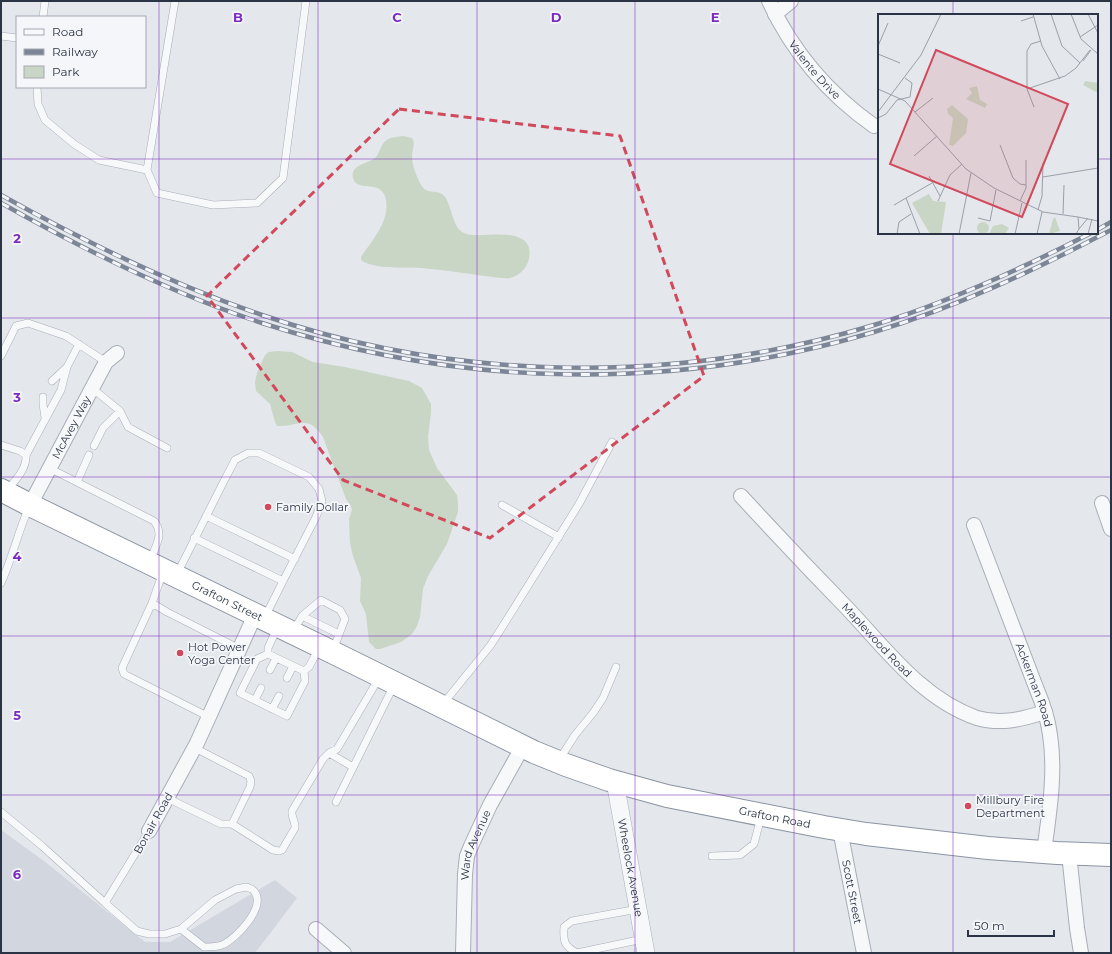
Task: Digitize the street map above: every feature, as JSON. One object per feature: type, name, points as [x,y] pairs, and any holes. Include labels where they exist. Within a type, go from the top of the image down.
[{"type":"highway","name":"Grafton Street","points":[[3,491],[163,569],[278,622],[330,644],[388,679],[448,709]]},
{"type":"highway","name":"Grafton Road","points":[[448,709],[558,762],[615,782],[668,796],[840,830],[912,840],[1069,854],[1111,855]]},
{"type":"street","name":"Valente Drive","points":[[769,1],[775,14],[810,68],[846,105],[874,126]]},
{"type":"street","points":[[775,14],[791,1]]},
{"type":"street","name":"McAvey Way","points":[[30,505],[92,388],[112,357]]},
{"type":"street","name":"Maplewood Road","points":[[741,496],[918,684],[933,695],[978,718],[995,721],[1009,722],[1045,712]]},
{"type":"street","points":[[1102,503],[1111,529]]},
{"type":"street","name":"Ackerman Road","points":[[974,525],[1045,712],[1050,734],[1052,782],[1044,852]]},
{"type":"street","name":"Bonair Road","points":[[149,830],[195,748],[240,649],[278,622]]},
{"type":"street","name":"Ward Avenue","points":[[463,953],[465,874],[467,856],[490,805],[523,746]]},
{"type":"street","name":"Wheelock Avenue","points":[[615,782],[645,946]]},
{"type":"street","name":"Scott Street","points":[[840,830],[864,953]]},
{"type":"street","points":[[1069,854],[1081,953]]},
{"type":"street","points":[[316,929],[344,953]]},
{"type":"lane","points":[[43,16],[46,1]]},
{"type":"lane","points":[[175,1],[147,170],[158,193],[213,205],[257,203],[282,178],[306,1]]},
{"type":"lane","points":[[1,36],[16,38]]},
{"type":"lane","points":[[37,88],[38,104],[45,120],[74,144],[99,160],[147,170]]},
{"type":"lane","points":[[1,356],[16,326],[28,323],[66,336],[79,344],[112,357]]},
{"type":"lane","points":[[3,491],[17,479],[26,461],[26,455],[61,390],[67,367],[79,344]]},
{"type":"lane","points":[[52,381],[67,367]]},
{"type":"lane","points":[[92,388],[120,411],[128,427],[167,448]]},
{"type":"lane","points":[[44,397],[43,404],[45,419]]},
{"type":"lane","points":[[94,446],[103,428],[120,411]]},
{"type":"lane","points":[[448,709],[490,646],[579,504],[612,442]]},
{"type":"lane","points":[[1,445],[26,455]]},
{"type":"lane","points":[[163,569],[194,538],[236,460],[248,454],[259,453],[309,477],[318,489],[322,501],[316,517],[283,581],[278,622],[268,648],[268,654]]},
{"type":"lane","points":[[76,482],[88,455]]},
{"type":"lane","points":[[50,468],[154,521],[159,528],[163,569],[152,603],[122,668],[124,674],[209,717]]},
{"type":"lane","points":[[1,584],[10,564],[22,522],[30,505]]},
{"type":"lane","points":[[502,505],[558,536]]},
{"type":"lane","points":[[206,516],[295,559]]},
{"type":"lane","points":[[194,538],[283,581]]},
{"type":"lane","points":[[278,622],[321,600],[340,610],[345,619],[330,644],[310,667],[304,671]]},
{"type":"lane","points":[[152,603],[240,649]]},
{"type":"lane","points":[[268,654],[304,671]]},
{"type":"lane","points":[[268,654],[257,659],[240,693],[287,716],[305,682],[304,671]]},
{"type":"lane","points":[[270,670],[276,658]]},
{"type":"lane","points":[[287,678],[293,666]]},
{"type":"lane","points":[[558,762],[575,735],[594,713],[603,698],[616,667]]},
{"type":"lane","points":[[167,798],[221,824],[232,824],[274,850],[282,850],[295,828],[292,811],[323,759],[329,753],[337,749],[388,679]]},
{"type":"lane","points":[[336,802],[353,767],[388,679]]},
{"type":"lane","points":[[255,700],[261,688]]},
{"type":"lane","points":[[272,709],[279,696]]},
{"type":"lane","points":[[195,748],[249,776],[251,781],[250,787],[232,824]]},
{"type":"lane","points":[[329,753],[353,767]]},
{"type":"lane","points":[[1,812],[42,846],[133,928],[142,933],[164,934],[181,929],[215,900],[225,894],[236,889],[246,887],[254,891],[257,898],[257,905],[253,914],[245,927],[235,937],[222,945],[204,947],[181,929]]},
{"type":"lane","points":[[712,856],[740,855],[754,844],[762,815]]},
{"type":"lane","name":"Bonair Road","points":[[105,903],[149,830]]},
{"type":"lane","points":[[638,909],[572,921],[564,927],[563,940],[570,949],[577,953],[645,946]]},
{"type":"highlighted area","points":[[399,109],[620,136],[704,376],[490,538],[343,480],[207,296]]},
{"type":"shaded area","points":[[1,830],[44,861],[145,942],[170,942],[275,880],[297,898],[255,953],[1,953]]},
{"type":"green space","points":[[403,136],[412,138],[413,140],[413,163],[421,185],[428,191],[441,193],[445,197],[456,225],[462,232],[474,235],[498,234],[515,236],[526,242],[530,253],[528,263],[523,271],[515,276],[505,278],[421,268],[382,267],[361,260],[361,257],[376,236],[384,221],[386,204],[385,196],[381,190],[374,187],[359,185],[354,181],[354,170],[376,157],[383,143],[388,139]]},
{"type":"green space","points":[[269,352],[292,352],[313,362],[345,367],[409,381],[422,388],[431,404],[428,437],[429,450],[437,468],[457,495],[458,512],[447,544],[428,576],[423,589],[420,617],[417,626],[412,634],[401,642],[376,649],[369,642],[366,614],[360,601],[361,578],[350,543],[349,519],[352,510],[346,499],[323,437],[312,425],[307,423],[277,426],[270,404],[256,391],[255,382],[257,373],[265,355]]},
{"type":"railway","points":[[1,195],[64,229],[129,261],[195,290],[262,315],[336,337],[412,353],[489,363],[567,368],[645,366],[722,358],[799,345],[874,325],[930,306],[1011,272],[1089,234]]},
{"type":"railway","points":[[1,203],[96,254],[128,269],[194,298],[262,323],[337,345],[413,360],[490,370],[567,374],[644,373],[722,365],[798,352],[874,332],[935,311],[995,287],[1111,230]]},
{"type":"railway","points":[[1098,229],[1111,222]]},
{"type":"place","name":"Family Dollar","points":[[268,507]]},
{"type":"place","name":"Hot Power Yoga Center","points":[[180,653]]},
{"type":"place","name":"Millbury Fire Department","points":[[968,806]]}]
